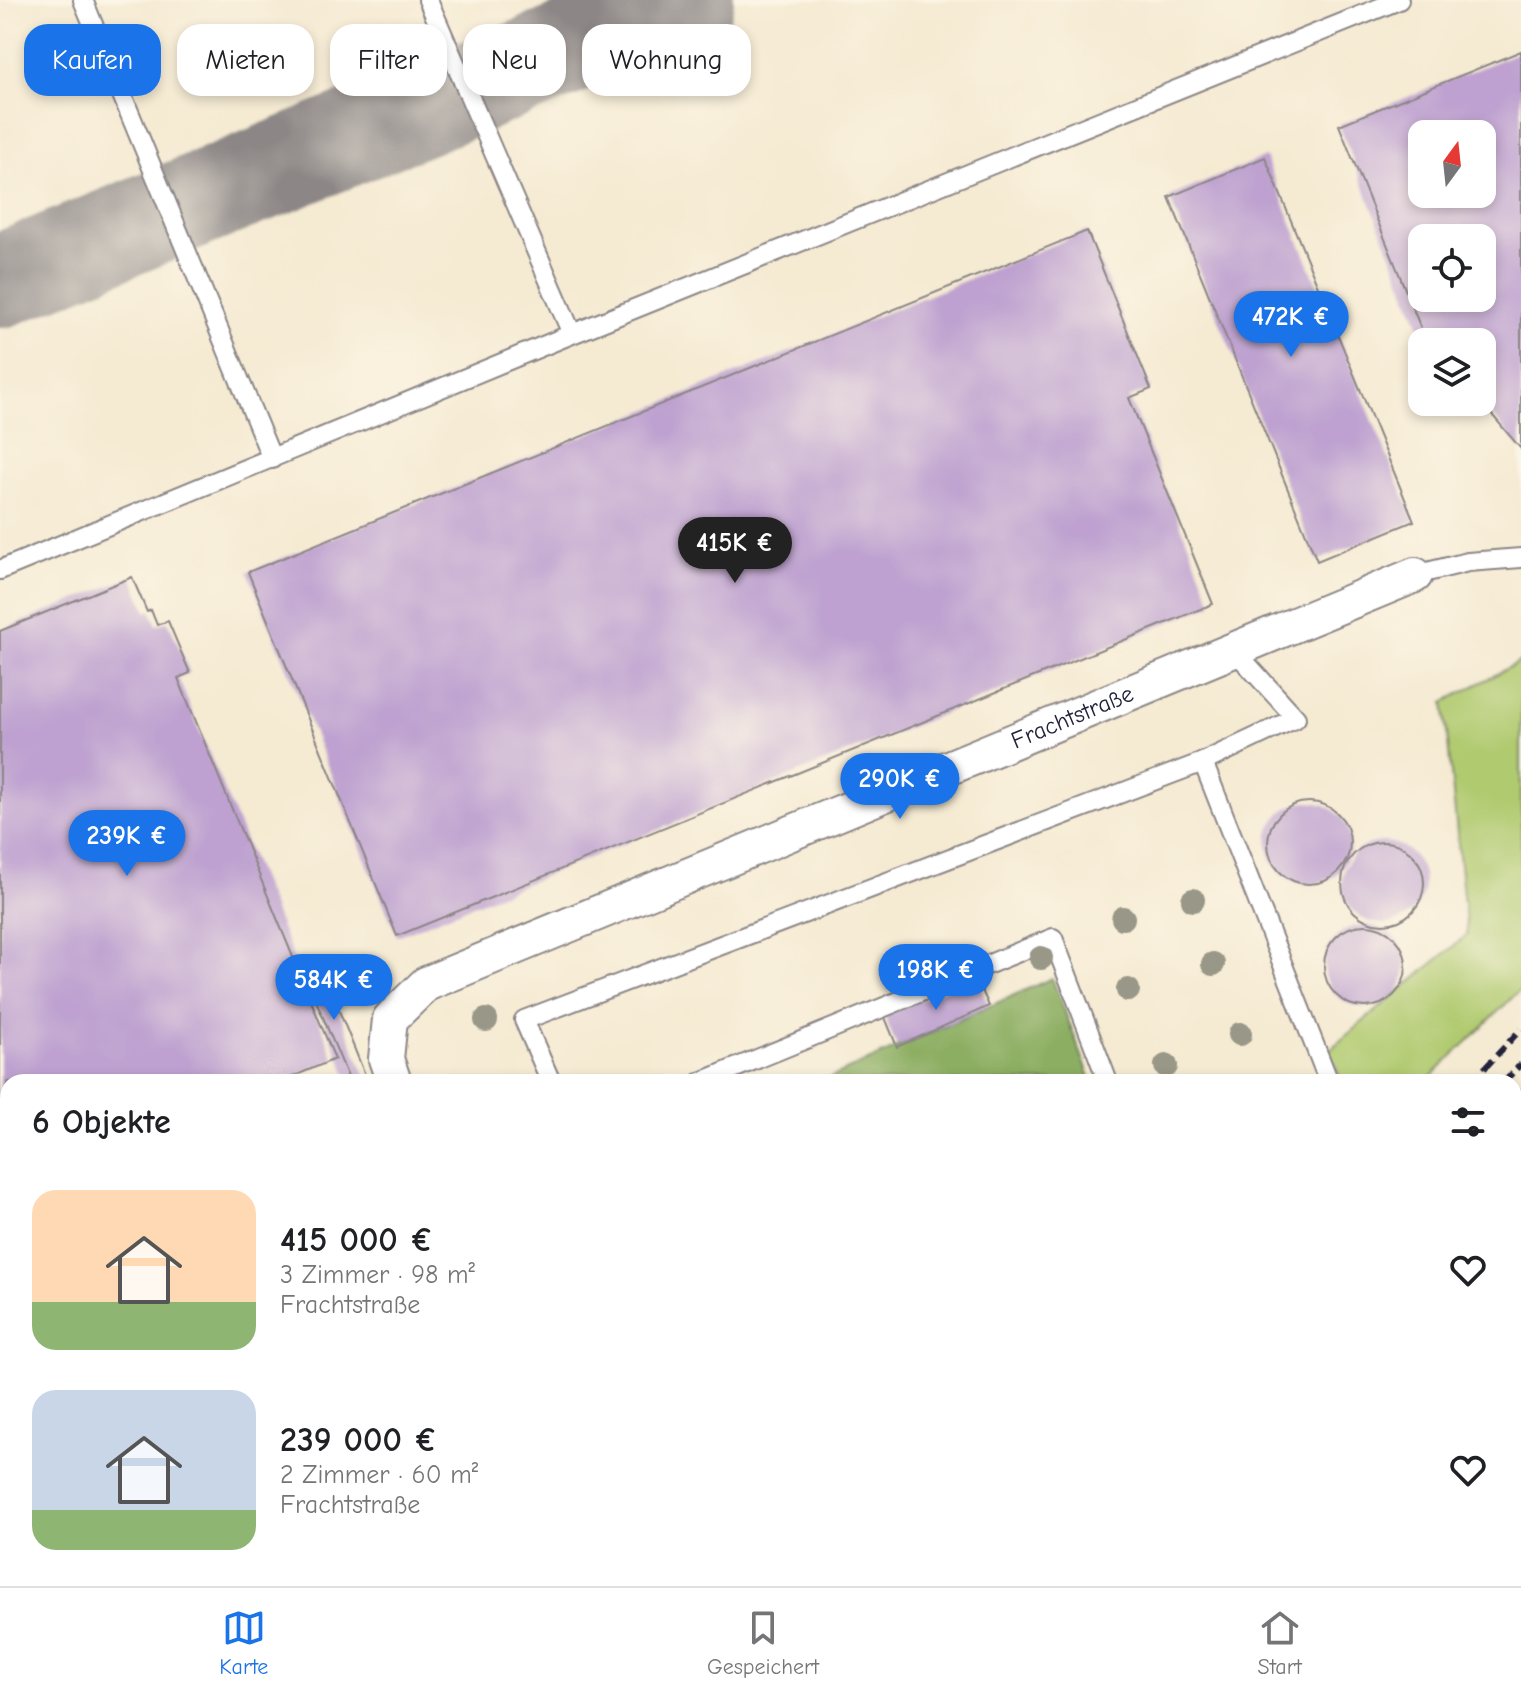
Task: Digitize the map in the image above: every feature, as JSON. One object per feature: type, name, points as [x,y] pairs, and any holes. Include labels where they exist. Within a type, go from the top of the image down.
[{"type":"street","name":"Frachtstraße","points":[[391,1074],[386,1059],[390,1019],[426,984],[1415,575]]},
{"type":"lane","points":[[83,0],[272,459]]},
{"type":"lane","points":[[428,0],[572,334]]},
{"type":"lane","points":[[0,570],[572,334],[1399,0]]},
{"type":"lane","name":"Frachtstraße","points":[[1415,575],[1468,562],[1521,558]]},
{"type":"lane","points":[[548,1074],[524,1020],[1203,762],[1296,718],[1235,651]]},
{"type":"lane","points":[[1203,762],[1326,1074]]},
{"type":"lane","points":[[721,1074],[1053,938],[1105,1074]]},
{"type":"green space","points":[[1521,661],[1521,989],[1434,1074],[1339,1074],[1329,1050],[1467,935],[1444,702]]},
{"type":"green space","points":[[1052,978],[1089,1074],[839,1074]]},
{"type":"building","points":[[1521,51],[1521,449],[1493,416],[1496,416],[1496,328],[1421,328],[1414,312],[1496,312],[1496,224],[1408,224],[1408,296],[1339,125]]},
{"type":"building","points":[[1265,157],[1414,521],[1317,561],[1169,197]]},
{"type":"building","points":[[1087,231],[1151,389],[1129,398],[1213,604],[397,936],[248,572]]},
{"type":"building","points":[[132,577],[147,612],[151,610],[157,625],[168,621],[190,673],[178,678],[335,1059],[299,1074],[0,1074],[0,631]]},
{"type":"building","points":[[1309,802],[1338,814],[1350,843],[1338,872],[1309,884],[1280,872],[1268,843],[1280,814]]},
{"type":"building","points":[[1383,842],[1399,846],[1412,854],[1420,867],[1424,883],[1420,899],[1412,912],[1399,920],[1383,924],[1367,920],[1354,912],[1346,899],[1342,883],[1346,867],[1354,854],[1367,846]]},
{"type":"building","points":[[1365,925],[1394,937],[1406,966],[1394,995],[1365,1007],[1336,995],[1324,966],[1336,937]]},
{"type":"building","points":[[320,960],[365,1074],[347,1074],[302,967]]},
{"type":"building","points":[[976,977],[989,1006],[897,1047],[884,1015]]},
{"type":"taxiway","points":[[0,281],[687,0]]},
{"type":"railway","points":[[1479,1074],[1521,1029]]},
{"type":"railway","points":[[1512,1074],[1521,1064]]}]
